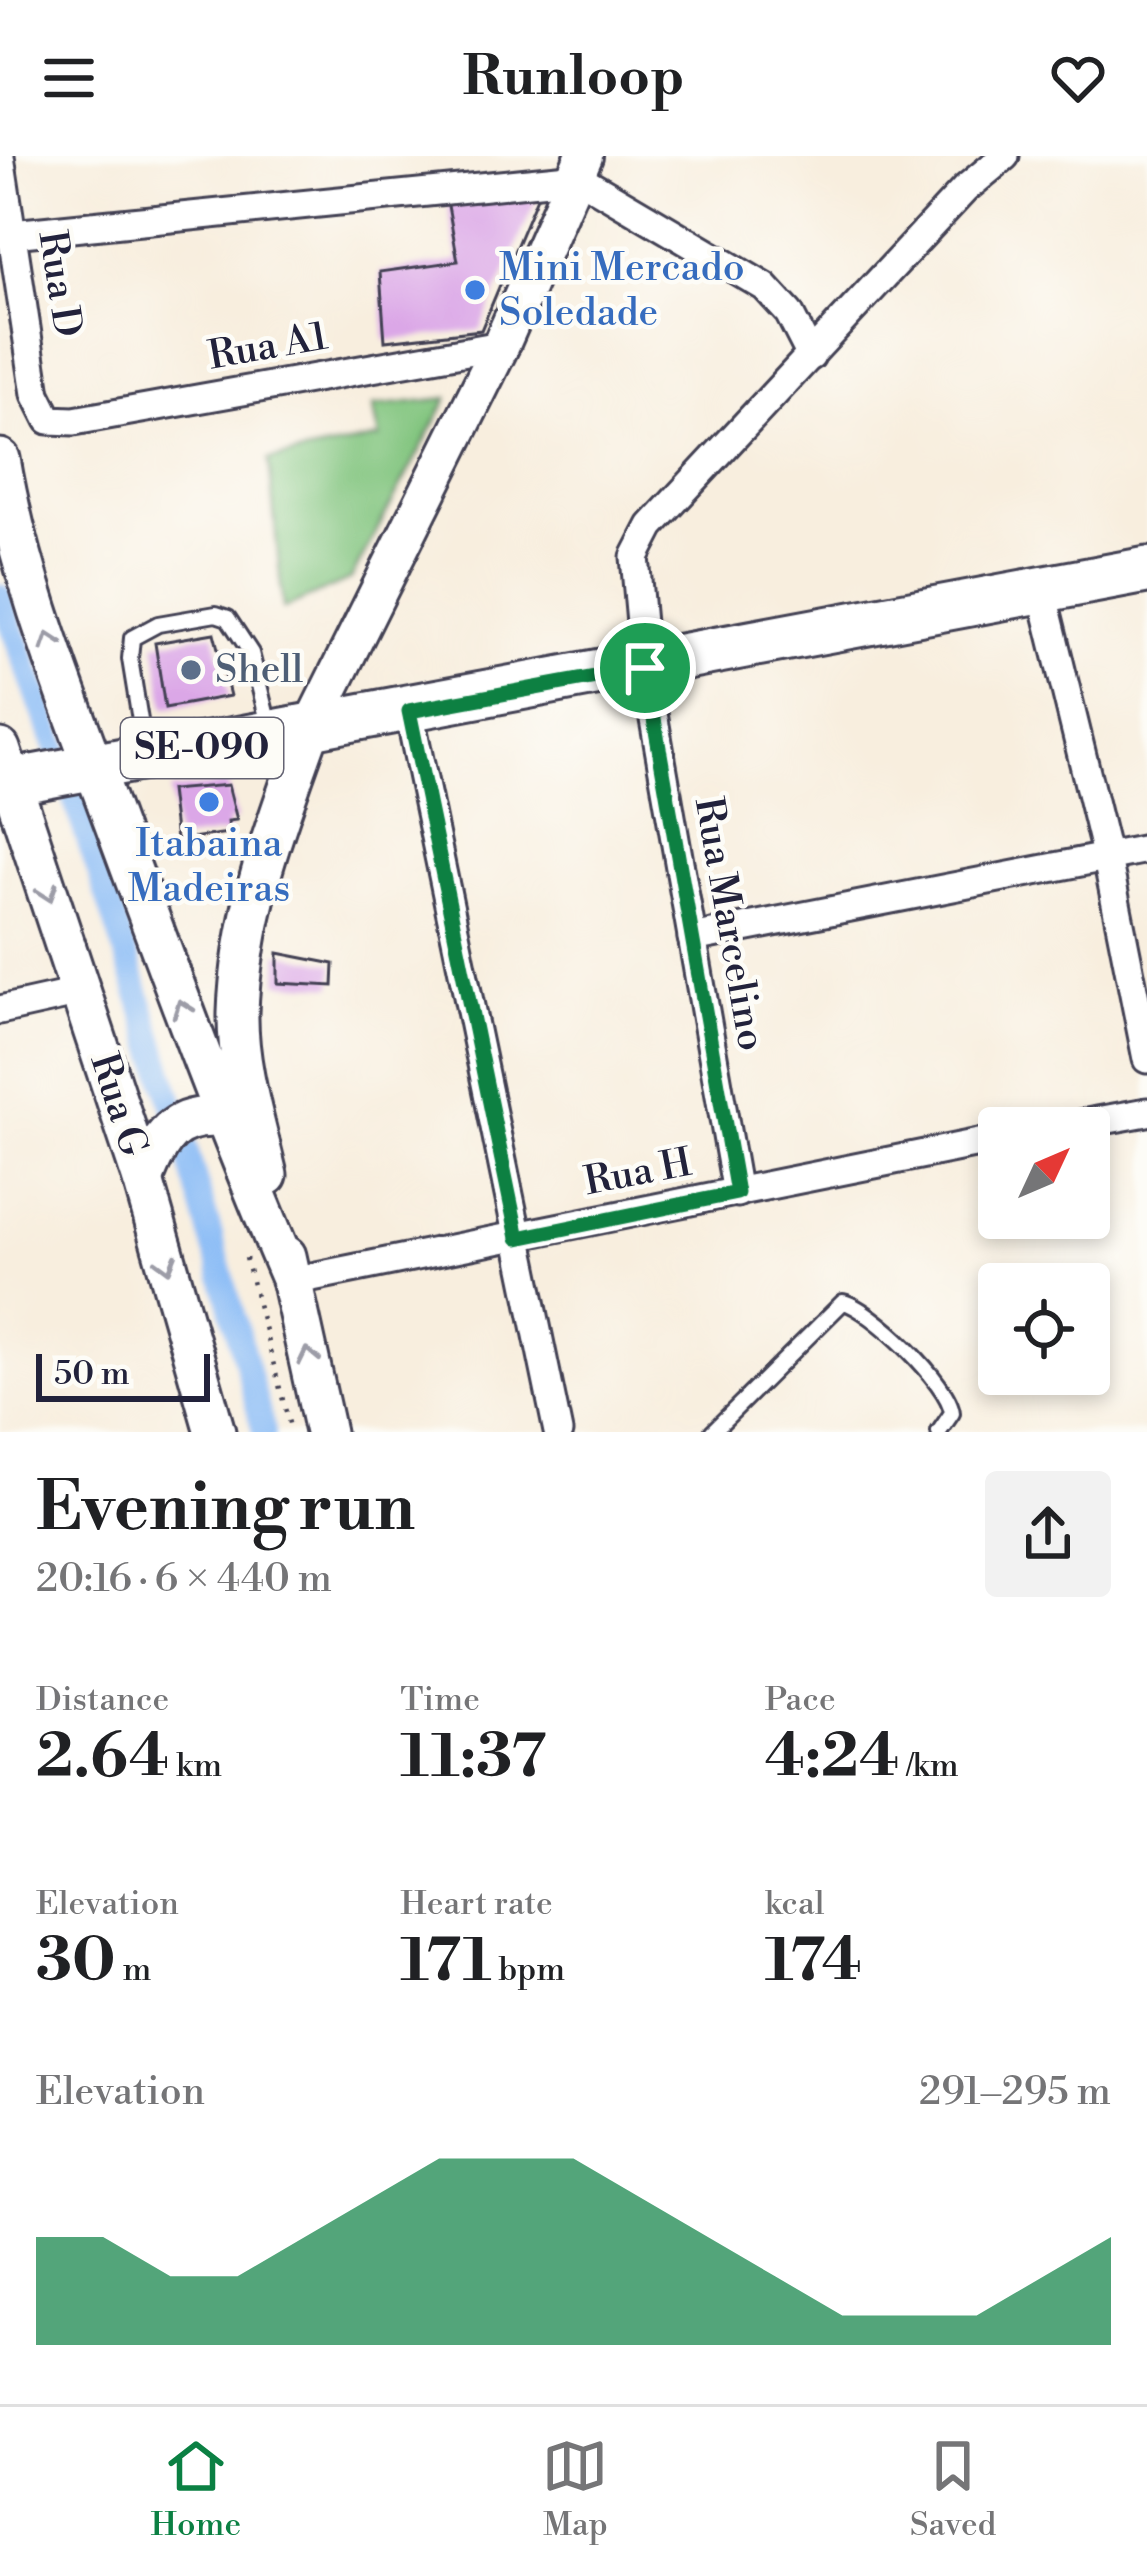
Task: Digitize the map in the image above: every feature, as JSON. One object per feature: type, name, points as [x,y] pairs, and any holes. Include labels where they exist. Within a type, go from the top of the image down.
[{"type":"main road","points":[[0,459],[40,770],[292,1281]]},
{"type":"main road","name":"SE-090","points":[[40,770],[146,758],[409,711],[1147,571]]},
{"type":"main road","points":[[291,732],[256,880],[238,1014],[242,1061],[325,1432]]},
{"type":"main road","name":"Rua G","points":[[40,770],[81,992],[149,1164],[215,1432]]},
{"type":"main road","points":[[149,1164],[172,1126],[212,1116]]},
{"type":"street","name":"Rua D","points":[[0,156],[38,405],[49,421]]},
{"type":"street","name":"Rua Marcelino","points":[[737,1193],[645,668],[634,557],[641,540],[965,189],[1005,156]]},
{"type":"street","points":[[12,234],[581,167],[765,287],[789,313],[811,356]]},
{"type":"street","points":[[291,732],[501,345],[581,167]]},
{"type":"street","name":"Rua A1","points":[[49,421],[74,421],[501,345]]},
{"type":"street","points":[[1042,592],[1107,858],[1147,1059]]},
{"type":"street","points":[[409,711],[558,1432]]},
{"type":"street","points":[[692,938],[1147,849]]},
{"type":"street","points":[[0,1010],[81,992]]},
{"type":"street","points":[[1110,1119],[1147,1112]]},
{"type":"street","name":"Rua H","points":[[292,1281],[978,1142]]},
{"type":"lane","points":[[146,758],[130,658],[132,638],[158,624],[216,614],[239,628],[291,732]]},
{"type":"lane","points":[[712,1432],[846,1302],[940,1382],[950,1400],[951,1419],[939,1432]]},
{"type":"path","points":[[241,1240],[291,1432]]},
{"type":"green space","points":[[448,398],[351,579],[283,609],[269,460],[380,438],[373,406]]},
{"type":"building","points":[[540,190],[481,330],[385,341],[380,272],[458,261],[447,200]]},
{"type":"building","name":"Shell","points":[[214,633],[230,696],[165,708],[155,643]]},
{"type":"building","points":[[228,785],[237,820],[228,821],[229,833],[176,840],[170,790]]},
{"type":"building","points":[[278,953],[334,964],[333,986],[278,983]]},
{"type":"waterway","points":[[0,596],[144,1010],[264,1432]]},
{"type":"place","name":"Mini Mercado Soledade","points":[[475,290]]},
{"type":"place","name":"Shell","points":[[191,670]]},
{"type":"place","name":"Itabaina Madeiras","points":[[209,802]]},
{"type":"route","points":[[645,668],[737,1193],[518,1238],[409,711],[645,668]]}]
